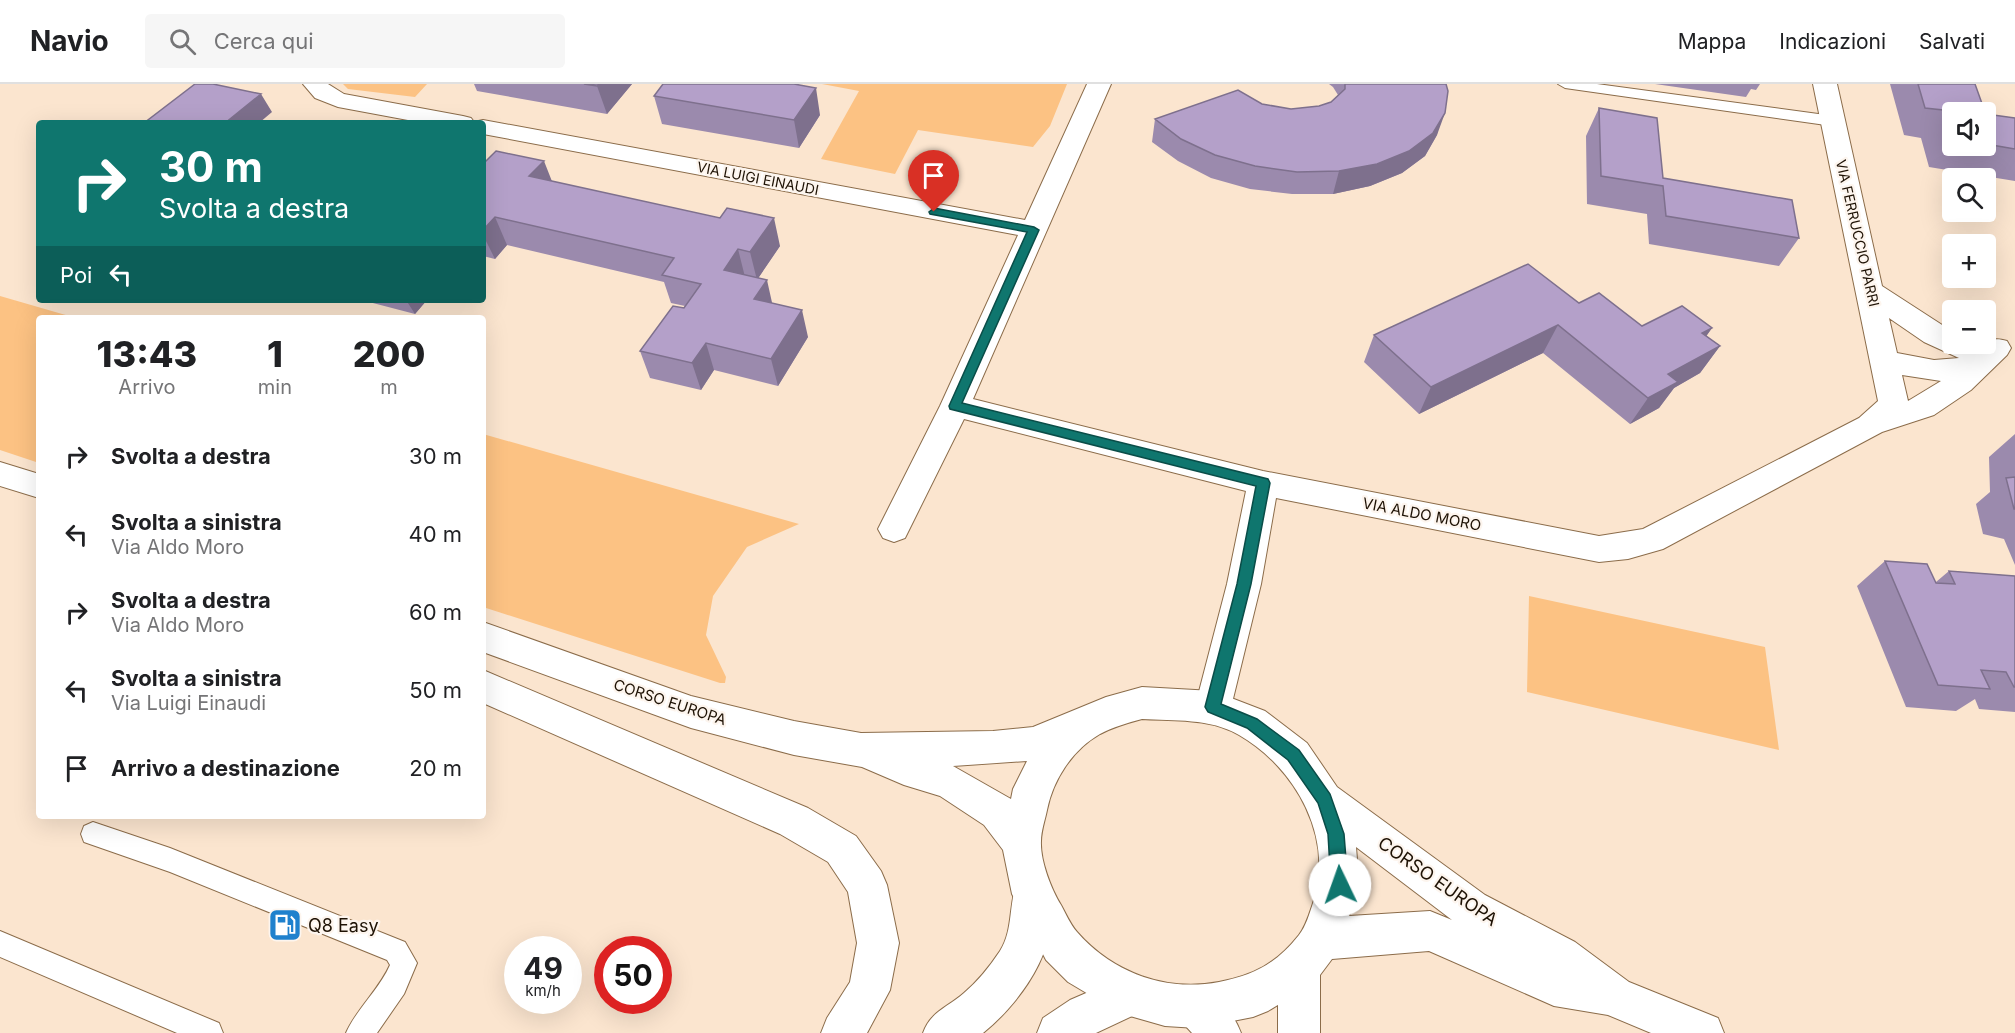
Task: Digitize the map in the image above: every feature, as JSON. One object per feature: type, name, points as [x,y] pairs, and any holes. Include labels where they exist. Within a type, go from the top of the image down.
[{"type":"street","points":[[315,84],[323,93],[338,100],[447,120]]},
{"type":"street","points":[[894,529],[955,406],[1099,84]]},
{"type":"street","name":"VIA FERRUCCIO PARRI","points":[[1825,84],[1887,364]]},
{"type":"street","name":"VIA LUIGI EINAUDI","points":[[486,128],[1034,230]]},
{"type":"street","points":[[1871,292],[1942,339]]},
{"type":"street","points":[[1887,364],[1948,372],[1960,370],[1970,367],[2006,343]]},
{"type":"street","name":"VIA ALDO MORO","points":[[955,406],[1263,483],[1599,549],[1628,546],[1651,540],[1870,426],[1923,407],[1961,382],[2006,343]]},
{"type":"street","points":[[1887,364],[1942,353]]},
{"type":"street","name":"VIA ALDO MORO","points":[[1870,426],[1894,404],[1887,364]]},
{"type":"street","points":[[0,474],[36,485]]},
{"type":"street","points":[[1213,707],[1244,584],[1263,483]]},
{"type":"street","name":"CORSO EUROPA","points":[[486,638],[691,712],[794,738],[861,750],[993,748],[1033,744],[1084,724]]},
{"type":"street","points":[[486,687],[794,821],[842,849],[867,885],[878,944],[869,990],[842,1033]]},
{"type":"street","points":[[944,1033],[953,1029],[995,993],[1012,969],[1028,938],[1032,894],[1021,842],[1032,789],[1053,752],[1084,724],[1106,713],[1142,703],[1213,707],[1252,723],[1294,755],[1324,800],[1336,834],[1340,885],[1310,954],[1299,1033]]},
{"type":"street","name":"CORSO EUROPA","points":[[861,750],[904,768],[950,782],[998,812],[1021,842]]},
{"type":"street","name":"CORSO EUROPA","points":[[1324,800],[1471,909],[1560,957],[1615,997]]},
{"type":"street","points":[[1032,894],[1061,945],[1083,966],[1130,994],[1209,1020],[1253,996],[1310,954]]},
{"type":"street","name":"CORSO EUROPA","points":[[1310,954],[1370,934],[1430,931],[1554,985],[1615,997],[1703,1033]]},
{"type":"street","points":[[1058,1033],[1085,1015],[1130,994]]},
{"type":"lane","points":[[1565,84],[1833,121]]},
{"type":"lane","points":[[93,834],[170,860],[396,951],[404,963],[395,985],[360,1033]]},
{"type":"lane","points":[[0,944],[209,1033]]},
{"type":"shaded area","points":[[343,84],[427,84],[415,97],[348,89]]},
{"type":"shaded area","points":[[822,84],[1067,84],[1050,126],[1033,147],[918,130],[895,174],[821,159],[859,91]]},
{"type":"shaded area","points":[[0,296],[66,315],[36,315],[36,462],[0,450]]},
{"type":"shaded area","points":[[486,435],[799,524],[747,547],[713,596],[706,635],[726,677],[725,683],[486,608]]},
{"type":"shaded area","points":[[1529,596],[1765,647],[1779,750],[1527,692]]},
{"type":"building","points":[[195,84],[213,84],[261,94],[229,120],[148,120]]},
{"type":"building","points":[[663,84],[794,84],[816,88],[794,120],[654,96]]},
{"type":"building","points":[[1345,84],[1446,84],[1448,91],[1445,113],[1433,133],[1409,151],[1377,164],[1339,171],[1297,172],[1255,166],[1215,155],[1181,139],[1155,119],[1238,90],[1262,104],[1291,109],[1319,106],[1331,102],[1345,89]]},
{"type":"building","points":[[1918,84],[1975,84],[1981,102],[1942,102],[1942,110],[1925,108]]},
{"type":"building","points":[[1599,108],[1657,118],[1663,178],[1792,200],[1799,238],[1666,216],[1663,186],[1601,176]]},
{"type":"building","points":[[1996,115],[2015,118],[2015,149],[1996,146]]},
{"type":"building","points":[[496,151],[544,161],[529,176],[720,218],[727,208],[774,218],[750,252],[738,249],[724,270],[767,280],[754,299],[802,310],[771,359],[706,343],[692,363],[640,351],[673,306],[684,308],[701,284],[662,275],[674,258],[495,217],[486,227],[486,161]]},
{"type":"building","points":[[1528,264],[1579,303],[1599,293],[1642,326],[1682,306],[1712,328],[1702,333],[1720,346],[1668,374],[1678,382],[1648,398],[1558,325],[1431,387],[1374,335]]},
{"type":"building","points":[[2015,477],[2015,509],[2014,509],[2006,478]]},
{"type":"building","points":[[1885,561],[1927,564],[1936,583],[1955,584],[1949,571],[2015,576],[2015,687],[2006,672],[1981,670],[1990,689],[1938,685]]},
{"type":"place","name":"Q8 Easy","points":[[285,925]]},
{"type":"route","points":[[934,212],[1034,230],[955,406],[1263,483],[1244,584],[1213,707],[1252,723],[1294,755],[1324,800],[1336,834],[1340,885]]}]
